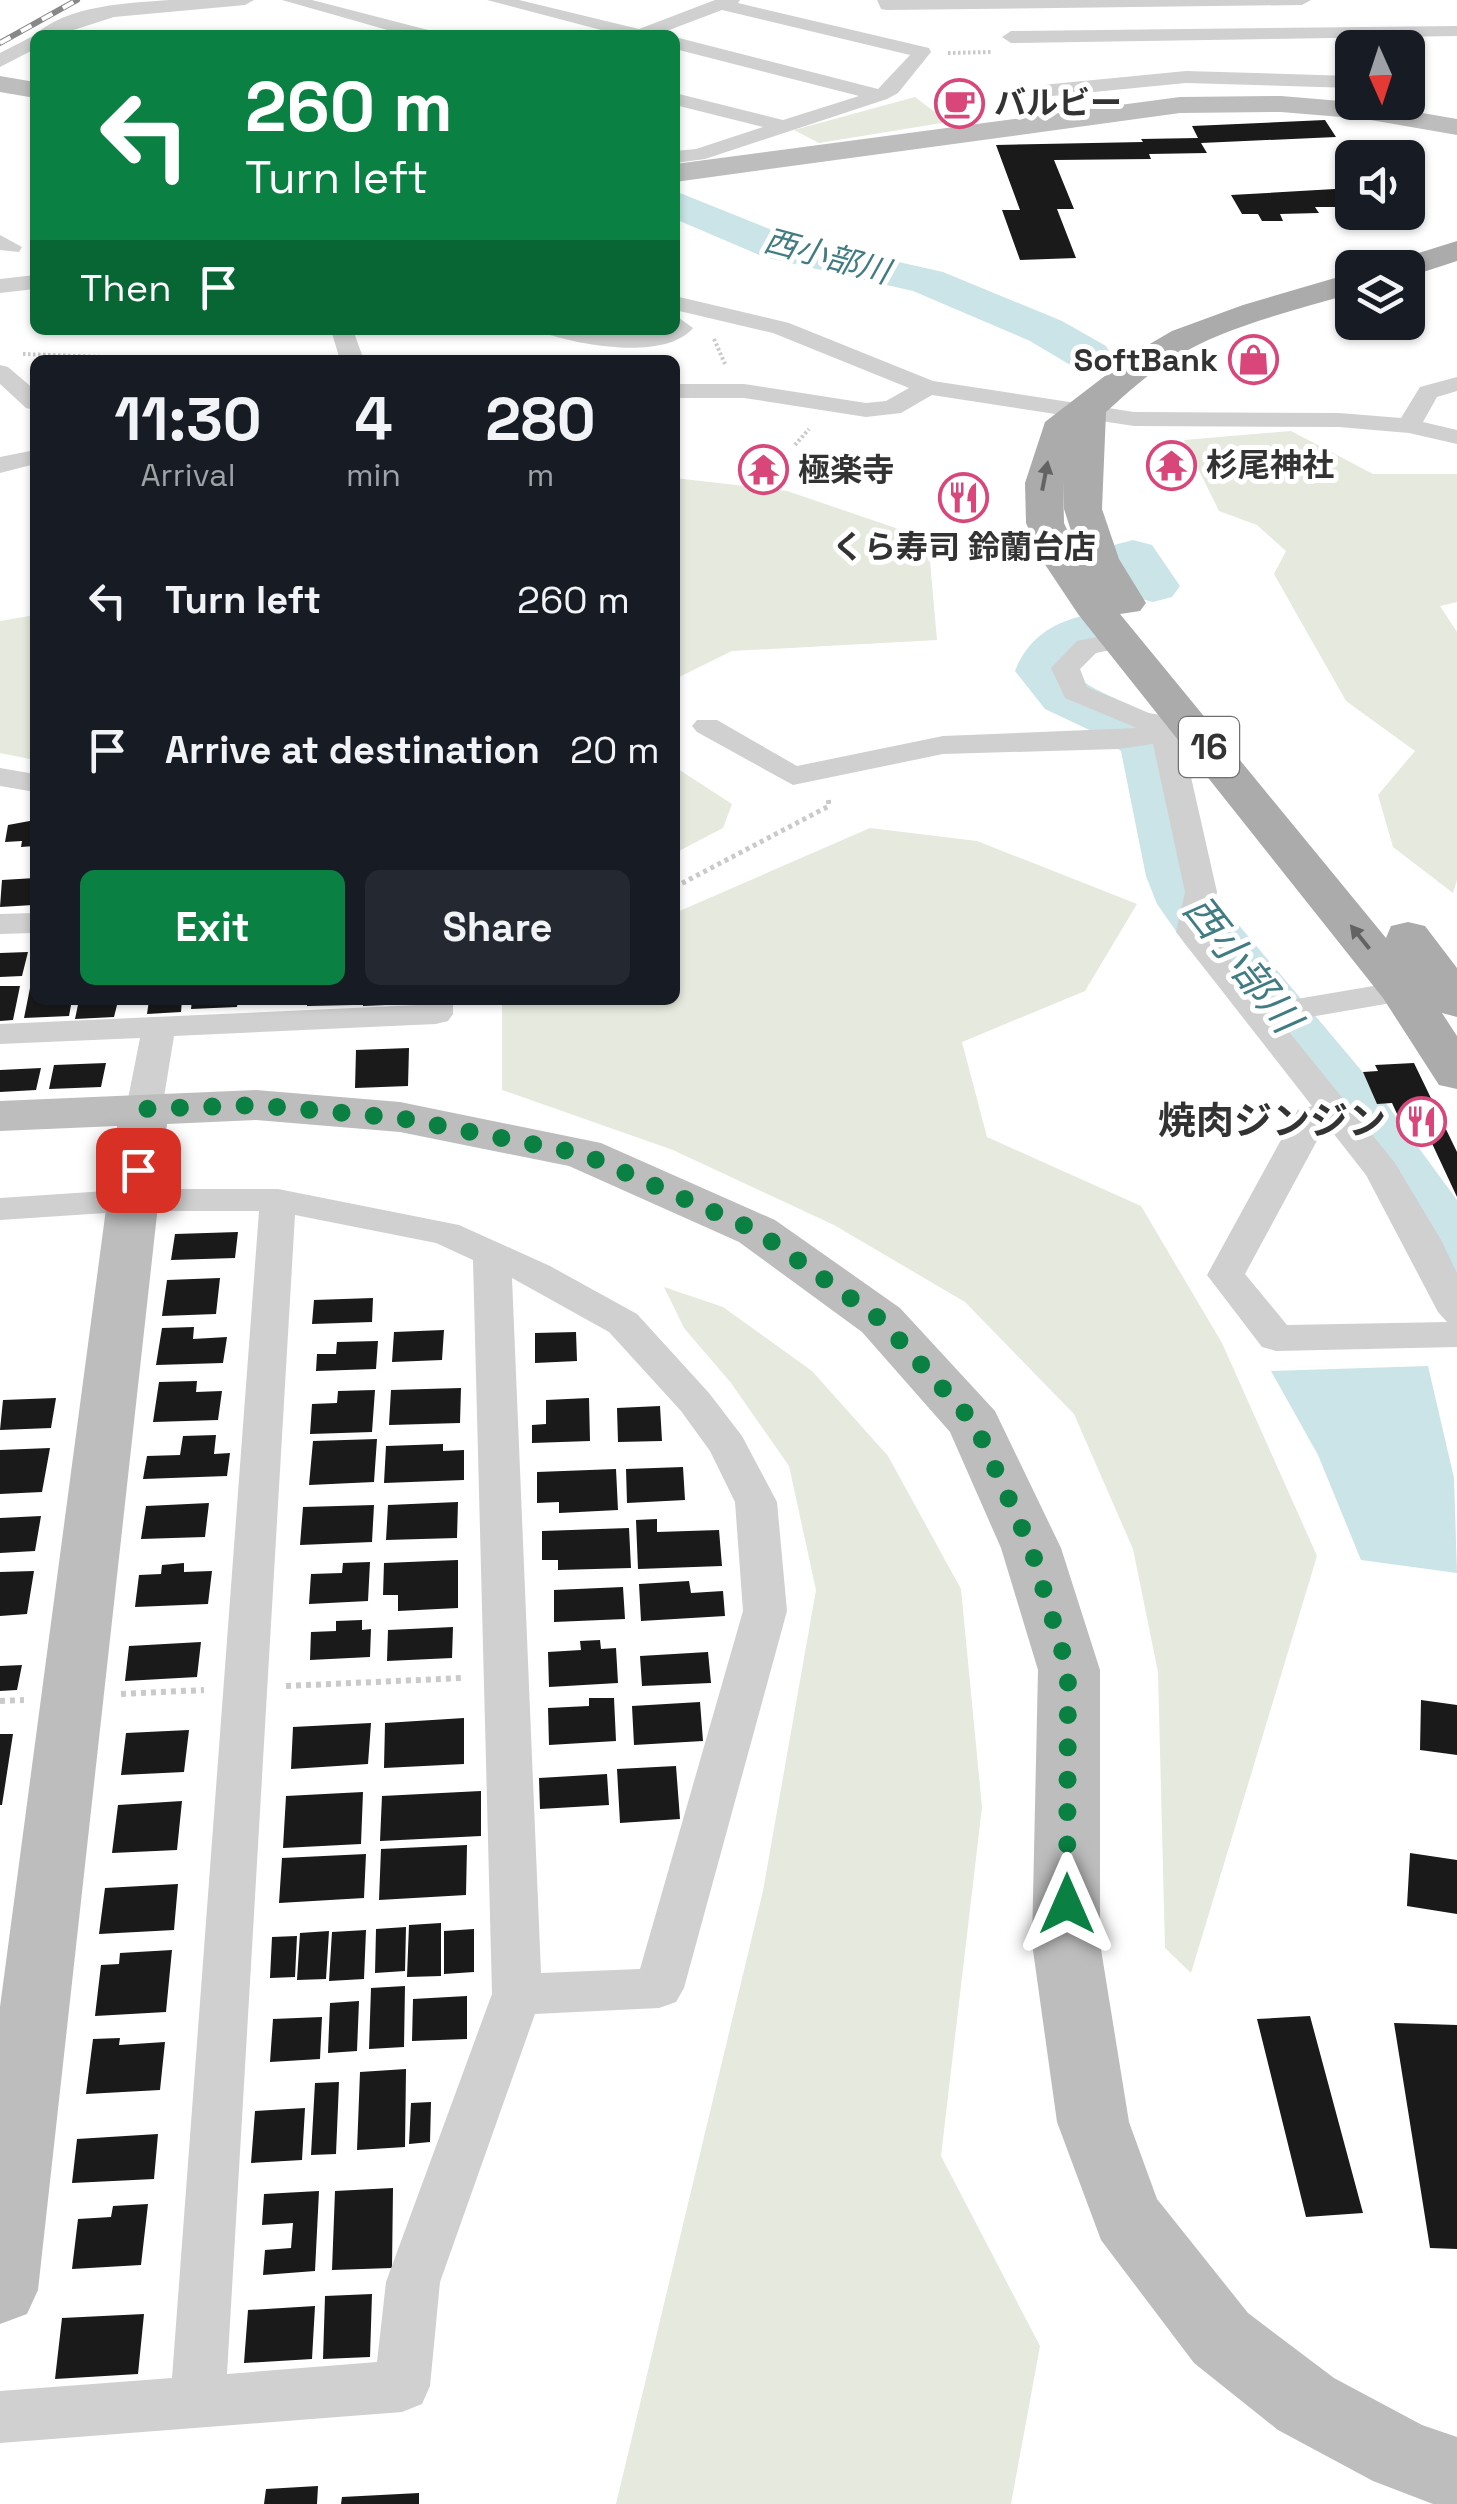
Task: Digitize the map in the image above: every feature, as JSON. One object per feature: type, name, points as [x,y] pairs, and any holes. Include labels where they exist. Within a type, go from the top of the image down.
[{"type":"main road","points":[[1425,261],[1457,251]]},
{"type":"main road","name":"16","points":[[1335,289],[1220,325],[1162,350],[1088,412],[1058,430],[1041,484],[1042,516],[1056,554],[1403,991],[1457,1074]]},
{"type":"main road","name":"16","points":[[1088,412],[1089,444],[1082,477],[1084,513],[1096,550],[1122,598],[1407,934],[1457,1002]]},
{"type":"street","points":[[52,30],[62,23],[112,13],[244,0]]},
{"type":"street","points":[[291,0],[398,30]]},
{"type":"street","points":[[498,0],[620,30]]},
{"type":"street","points":[[886,0],[887,5],[1302,0]]},
{"type":"street","points":[[654,30],[726,2],[922,52],[890,89],[880,94],[782,126],[686,164]]},
{"type":"street","points":[[997,2],[1014,44],[1335,56]]},
{"type":"street","points":[[558,15],[586,5]]},
{"type":"street","points":[[1425,38],[1457,31]]},
{"type":"street","points":[[680,44],[880,94]]},
{"type":"street","points":[[0,61],[30,45]]},
{"type":"street","points":[[1068,119],[1030,85],[1186,77],[1335,56]]},
{"type":"street","points":[[0,84],[30,89]]},
{"type":"street","points":[[680,99],[782,126]]},
{"type":"street","points":[[686,164],[735,166],[1180,105],[1335,106]]},
{"type":"street","points":[[1423,120],[1457,128]]},
{"type":"street","points":[[0,286],[30,283]]},
{"type":"street","points":[[680,304],[781,328],[928,387],[1134,420],[1339,420],[1409,426],[1457,437]]},
{"type":"street","points":[[571,335],[646,340],[672,335]]},
{"type":"street","points":[[0,372],[30,399]]},
{"type":"street","points":[[1409,426],[1428,392],[1457,384]]},
{"type":"street","points":[[680,391],[744,392],[866,410],[892,408],[928,387]]},
{"type":"street","points":[[0,465],[30,457]]},
{"type":"street","points":[[1121,640],[1087,647],[1065,668],[1075,692],[1143,721],[1194,728]]},
{"type":"street","points":[[707,726],[793,776],[943,746],[1118,740],[1194,728]]},
{"type":"street","points":[[1194,728],[1168,743],[1202,892],[1192,932],[1382,1171],[1457,1312]]},
{"type":"street","points":[[0,780],[30,783]]},
{"type":"street","points":[[0,924],[30,923]]},
{"type":"street","points":[[1258,1016],[1403,991]]},
{"type":"street","points":[[0,1034],[158,1030],[436,1014],[436,1005]]},
{"type":"street","points":[[0,2290],[136,1200],[144,1109],[158,1030]]},
{"type":"street","points":[[0,1116],[256,1105],[400,1118],[583,1154],[757,1231],[881,1320],[975,1424],[1031,1548],[1068,1670],[1066,1943],[1093,2122],[1126,2217],[1222,2338],[1306,2404],[1401,2455],[1457,2476]]},
{"type":"street","points":[[1333,1110],[1311,1118],[1226,1276],[1276,1338],[1457,1334]]},
{"type":"street","points":[[0,1209],[136,1200],[278,1200],[446,1232],[624,1323],[696,1402],[728,1446],[756,1502],[765,1612],[659,1988],[517,1994]]},
{"type":"street","points":[[198,2399],[278,1200]]},
{"type":"street","points":[[0,2417],[402,2386],[412,2282],[517,1994],[492,1254]]},
{"type":"path","points":[[922,52],[1014,44]]},
{"type":"path","points":[[680,326],[708,333],[723,353],[728,381],[744,392]]},
{"type":"path","points":[[18,354],[114,355]]},
{"type":"path","points":[[680,884],[830,806],[824,770]]},
{"type":"shaded area","points":[[915,97],[948,122],[819,143],[794,130]]},
{"type":"shaded area","points":[[1291,431],[1373,474],[1457,474],[1457,602],[1440,606],[1457,632],[1457,880],[1453,893],[1393,847],[1378,795],[1415,751],[1346,701],[1274,574],[1286,551],[1257,525],[1219,511],[1184,440]]},
{"type":"shaded area","points":[[680,479],[787,491],[928,539],[937,640],[732,651],[680,677]]},
{"type":"shaded area","points":[[30,616],[30,759],[0,753],[0,621]]},
{"type":"shaded area","points":[[680,770],[732,804],[723,828],[680,850]]},
{"type":"shaded area","points":[[870,828],[977,841],[1137,904],[1085,991],[962,1042],[987,1137],[1141,1206],[1222,1343],[1317,1556],[1191,1973],[1165,1948],[1158,1672],[1133,1549],[1074,1414],[965,1302],[834,1225],[673,1150],[502,1090],[502,1005],[680,1005],[680,911]]},
{"type":"shaded area","points":[[664,1287],[723,1307],[812,1371],[888,1456],[961,1589],[982,1807],[941,2156],[1040,2346],[1011,2504],[616,2504],[763,1891],[816,1590],[789,1466],[731,1383],[684,1328]]},
{"type":"water","points":[[1428,1366],[1454,1478],[1457,1573],[1361,1560],[1318,1455],[1271,1371]]},
{"type":"building","points":[[1325,120],[1336,137],[1201,143],[1207,153],[1149,154],[1151,159],[1054,160],[1074,209],[1057,209],[1076,258],[1020,260],[1002,210],[1020,210],[996,145],[1198,138],[1192,126]]},
{"type":"building","points":[[1335,189],[1335,207],[1315,207],[1319,213],[1280,214],[1283,221],[1262,221],[1258,214],[1242,214],[1231,195]]},
{"type":"building","points":[[30,821],[30,846],[21,847],[22,841],[5,842],[8,825]]},
{"type":"building","points":[[30,878],[30,905],[0,907],[2,880]]},
{"type":"building","points":[[28,952],[22,976],[0,977],[0,953]]},
{"type":"building","points":[[0,986],[20,986],[13,1020],[0,1021]]},
{"type":"building","points":[[30,988],[30,1005],[71,1005],[69,1016],[24,1018]]},
{"type":"building","points":[[78,1005],[117,1005],[114,1017],[75,1019]]},
{"type":"building","points":[[148,1005],[182,1005],[181,1012],[147,1014]]},
{"type":"building","points":[[191,1005],[237,1005],[237,1007],[191,1009]]},
{"type":"building","points":[[409,1048],[408,1086],[355,1088],[356,1050]]},
{"type":"building","points":[[106,1063],[101,1087],[49,1089],[54,1065]]},
{"type":"building","name":"焼肉ジンジン","points":[[1414,1063],[1457,1152],[1457,1197],[1429,1137],[1408,1138],[1392,1103],[1377,1104],[1363,1072],[1378,1071],[1375,1065]]},
{"type":"building","points":[[41,1068],[36,1090],[0,1092],[0,1070]]},
{"type":"building","points":[[238,1232],[235,1258],[171,1260],[175,1234]]},
{"type":"building","points":[[220,1278],[216,1314],[162,1316],[167,1280]]},
{"type":"building","points":[[373,1298],[372,1322],[312,1324],[314,1300]]},
{"type":"building","points":[[194,1327],[193,1339],[227,1337],[223,1363],[156,1365],[162,1328]]},
{"type":"building","points":[[444,1330],[442,1360],[392,1362],[394,1332]]},
{"type":"building","points":[[576,1332],[577,1361],[535,1363],[535,1333]]},
{"type":"building","points":[[378,1341],[376,1369],[316,1371],[317,1354],[336,1354],[337,1342]]},
{"type":"building","points":[[197,1381],[196,1392],[222,1391],[218,1420],[153,1422],[159,1382]]},
{"type":"building","points":[[461,1388],[460,1423],[389,1425],[391,1390]]},
{"type":"building","points":[[375,1390],[372,1432],[310,1434],[312,1404],[337,1403],[338,1391]]},
{"type":"building","points":[[56,1398],[51,1428],[0,1430],[3,1400]]},
{"type":"building","points":[[589,1398],[590,1441],[532,1443],[532,1425],[546,1424],[546,1400]]},
{"type":"building","points":[[660,1406],[662,1441],[618,1442],[617,1408]]},
{"type":"building","points":[[216,1435],[214,1454],[230,1453],[227,1476],[143,1479],[147,1456],[180,1455],[183,1436]]},
{"type":"building","points":[[377,1439],[374,1482],[309,1485],[313,1441]]},
{"type":"building","points":[[443,1444],[443,1451],[464,1450],[464,1480],[384,1483],[386,1446]]},
{"type":"building","points":[[50,1448],[42,1492],[0,1494],[0,1450]]},
{"type":"building","points":[[683,1467],[685,1500],[627,1503],[626,1469]]},
{"type":"building","points":[[616,1469],[618,1510],[559,1513],[559,1502],[537,1503],[537,1472]]},
{"type":"building","points":[[458,1502],[457,1538],[386,1540],[388,1505]]},
{"type":"building","points":[[209,1503],[205,1537],[141,1539],[146,1506]]},
{"type":"building","points":[[374,1505],[372,1542],[300,1545],[303,1507]]},
{"type":"building","points":[[41,1516],[35,1551],[0,1553],[0,1518]]},
{"type":"building","points":[[657,1519],[657,1532],[719,1530],[722,1566],[638,1569],[636,1520]]},
{"type":"building","points":[[629,1528],[631,1568],[558,1570],[558,1560],[542,1560],[542,1531]]},
{"type":"building","points":[[458,1560],[458,1608],[398,1611],[398,1595],[383,1595],[384,1563]]},
{"type":"building","points":[[370,1562],[368,1601],[309,1604],[311,1574],[342,1573],[343,1563]]},
{"type":"building","points":[[184,1563],[184,1572],[212,1571],[208,1604],[135,1607],[139,1575],[161,1574],[162,1565]]},
{"type":"building","points":[[34,1571],[27,1614],[0,1616],[0,1572]]},
{"type":"building","points":[[689,1581],[691,1593],[723,1591],[725,1616],[641,1621],[639,1584]]},
{"type":"building","points":[[623,1587],[625,1619],[554,1622],[554,1590]]},
{"type":"building","points":[[362,1620],[362,1630],[371,1629],[370,1657],[310,1660],[311,1632],[336,1631],[336,1621]]},
{"type":"building","points":[[453,1627],[452,1658],[387,1661],[388,1630]]},
{"type":"building","points":[[600,1640],[601,1649],[616,1648],[618,1683],[549,1687],[548,1652],[581,1650],[580,1641]]},
{"type":"building","points":[[201,1642],[197,1677],[125,1681],[129,1646]]},
{"type":"building","points":[[708,1652],[711,1683],[642,1686],[640,1656]]},
{"type":"building","points":[[22,1665],[17,1690],[0,1691],[0,1666]]},
{"type":"building","points":[[589,1698],[614,1698],[616,1741],[549,1745],[548,1708],[589,1706]]},
{"type":"building","points":[[1421,1700],[1457,1705],[1457,1755],[1420,1750]]},
{"type":"building","points":[[700,1702],[703,1741],[634,1745],[632,1706]]},
{"type":"building","points":[[464,1718],[464,1764],[384,1768],[385,1723]]},
{"type":"building","points":[[371,1723],[368,1764],[291,1769],[293,1727]]},
{"type":"building","points":[[189,1730],[184,1772],[121,1775],[126,1733]]},
{"type":"building","points":[[0,1734],[13,1734],[2,1805],[0,1805]]},
{"type":"building","points":[[676,1766],[680,1819],[620,1823],[617,1769]]},
{"type":"building","points":[[607,1774],[609,1805],[540,1809],[539,1778]]},
{"type":"building","points":[[481,1791],[481,1836],[380,1841],[382,1796]]},
{"type":"building","points":[[363,1792],[361,1844],[283,1848],[286,1796]]},
{"type":"building","points":[[182,1801],[177,1850],[112,1853],[118,1805]]},
{"type":"building","points":[[467,1845],[466,1895],[379,1900],[381,1849]]},
{"type":"building","points":[[1410,1853],[1457,1860],[1457,1914],[1407,1906]]},
{"type":"building","points":[[366,1854],[364,1898],[279,1903],[282,1858]]},
{"type":"building","points":[[178,1884],[174,1930],[99,1934],[105,1888]]},
{"type":"building","points":[[441,1923],[441,1976],[407,1977],[409,1925]]},
{"type":"building","points":[[406,1927],[405,1971],[375,1973],[376,1929]]},
{"type":"building","points":[[474,1929],[474,1972],[444,1974],[444,1931]]},
{"type":"building","points":[[366,1930],[364,1979],[329,1981],[332,1932]]},
{"type":"building","points":[[329,1931],[326,1979],[297,1980],[300,1933]]},
{"type":"building","points":[[297,1936],[295,1977],[270,1978],[272,1937]]},
{"type":"building","points":[[172,1950],[166,2012],[95,2016],[101,1965],[119,1964],[120,1953]]},
{"type":"building","points":[[405,1986],[404,2047],[369,2049],[371,1988]]},
{"type":"building","points":[[467,1996],[467,2039],[412,2041],[413,1999]]},
{"type":"building","points":[[359,2001],[357,2051],[328,2053],[330,2003]]},
{"type":"building","points":[[1310,2016],[1363,2213],[1306,2217],[1257,2019]]},
{"type":"building","points":[[322,2017],[320,2059],[270,2062],[273,2019]]},
{"type":"building","points":[[1394,2023],[1457,2025],[1457,2249],[1430,2248]]},
{"type":"building","points":[[120,2038],[119,2045],[165,2042],[160,2090],[86,2094],[93,2039]]},
{"type":"building","points":[[406,2069],[405,2147],[357,2150],[360,2072]]},
{"type":"building","points":[[339,2082],[336,2154],[311,2155],[315,2083]]},
{"type":"building","points":[[431,2102],[430,2142],[409,2144],[411,2103]]},
{"type":"building","points":[[305,2108],[302,2160],[251,2163],[255,2111]]},
{"type":"building","points":[[158,2134],[154,2179],[72,2183],[77,2139]]},
{"type":"building","points":[[393,2188],[392,2268],[332,2270],[335,2191]]},
{"type":"building","points":[[319,2191],[315,2271],[263,2275],[265,2250],[291,2248],[293,2223],[262,2225],[264,2194]]},
{"type":"building","points":[[148,2204],[141,2265],[72,2269],[78,2219],[111,2217],[113,2206]]},
{"type":"building","points":[[372,2294],[370,2357],[323,2359],[325,2296]]},
{"type":"building","points":[[315,2306],[312,2359],[244,2363],[248,2310]]},
{"type":"building","points":[[144,2314],[138,2374],[55,2379],[62,2318]]},
{"type":"building","points":[[318,2486],[317,2504],[264,2504],[266,2489]]},
{"type":"building","points":[[419,2493],[419,2504],[341,2504],[342,2497]]},
{"type":"waterway","name":"西小部川","points":[[680,206],[779,248],[927,281],[1046,331],[1089,356]]},
{"type":"waterway","name":"西小部川","points":[[1133,556],[1153,586]]},
{"type":"waterway","points":[[1082,633],[1053,652],[1043,671],[1065,697],[1121,723],[1146,743],[1157,771],[1177,876],[1189,904],[1367,1124],[1415,1192],[1457,1266]]},
{"type":"railway","points":[[0,43],[77,0]]},
{"type":"place","name":"バルビー","points":[[959,103]]},
{"type":"place","name":"SoftBank","points":[[1253,360]]},
{"type":"place","name":"杉尾神社","points":[[1171,465]]},
{"type":"place","name":"極楽寺","points":[[763,470]]},
{"type":"place","name":"くら寿司 鈴蘭台店","points":[[964,497]]},
{"type":"place","name":"焼肉ジンジン","points":[[1421,1121]]},
{"type":"route","points":[[138,1170],[144,1109],[218,1106],[256,1105],[400,1118],[583,1154],[757,1231],[881,1320],[975,1424],[1031,1548],[1068,1670],[1067,1904]]}]
